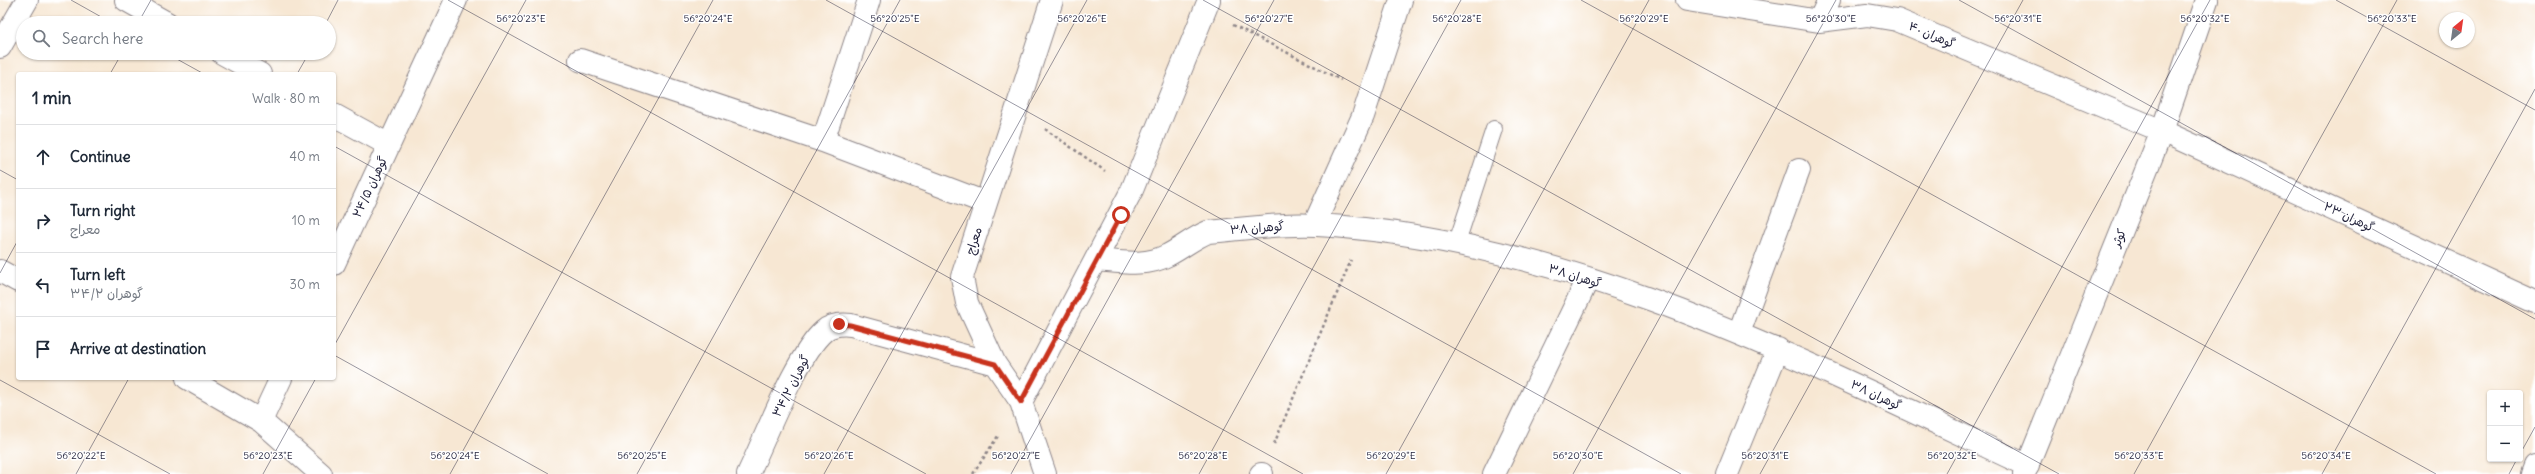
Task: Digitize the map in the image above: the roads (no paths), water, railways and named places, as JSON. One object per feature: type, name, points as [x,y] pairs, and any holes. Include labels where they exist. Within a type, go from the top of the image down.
[{"type":"street","points":[[18,16],[27,0]]},
{"type":"street","points":[[126,0],[155,16]]},
{"type":"street","points":[[389,145],[456,0]]},
{"type":"street","points":[[823,141],[870,0]]},
{"type":"street","name":"معراج","points":[[1045,474],[1021,402],[995,364],[968,302],[962,277],[1052,0]]},
{"type":"street","points":[[1314,225],[1363,116],[1401,0]]},
{"type":"street","name":"گوهران ۴۰","points":[[1687,0],[1820,21],[1867,15],[1897,20],[2162,131]]},
{"type":"street","points":[[1820,21],[1829,0]]},
{"type":"street","name":"کوثر","points":[[2026,470],[2162,131],[2206,0]]},
{"type":"street","points":[[1021,402],[1097,260],[1132,190],[1207,5]]},
{"type":"street","points":[[0,47],[16,19]]},
{"type":"street","points":[[235,60],[256,72]]},
{"type":"street","points":[[580,60],[823,141],[986,203]]},
{"type":"street","name":"گوهران ۲۴/۵","points":[[336,116],[389,145],[336,260]]},
{"type":"street","name":"گوهران ۲۳","points":[[2162,131],[2535,302]]},
{"type":"street","points":[[1739,333],[1799,170]]},
{"type":"street","name":"گوهران ۳۸","points":[[1097,260],[1151,262],[1167,256],[1195,237],[1208,232],[1314,225],[1365,229],[1457,242],[1588,279],[1739,333],[1778,349],[2026,470]]},
{"type":"street","points":[[0,271],[16,280]]},
{"type":"street","points":[[1494,474],[1588,279]]},
{"type":"street","name":"گوهران ۳۴/۲","points":[[748,474],[802,360],[825,330],[839,324],[850,325],[995,364]]},
{"type":"street","points":[[1727,474],[1778,349]]},
{"type":"street","points":[[191,380],[261,420],[321,474]]},
{"type":"street","points":[[261,420],[280,380]]},
{"type":"street","points":[[2532,474],[2535,466]]},
{"type":"lane","points":[[1457,242],[1494,128]]}]
